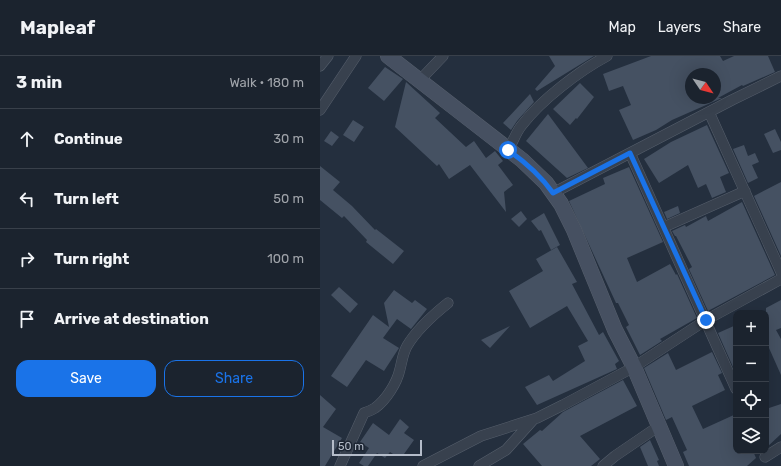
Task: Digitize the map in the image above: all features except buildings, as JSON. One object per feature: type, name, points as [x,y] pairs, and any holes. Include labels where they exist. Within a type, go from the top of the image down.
[{"type":"street","points":[[320,66],[328,56]]},
{"type":"street","points":[[320,110],[356,56]]},
{"type":"street","points":[[418,79],[443,56]]},
{"type":"street","points":[[508,150],[521,126],[545,100],[587,67],[607,56]]},
{"type":"street","points":[[391,59],[522,160],[546,183],[561,204],[574,230],[615,330],[634,367],[676,466]]},
{"type":"street","points":[[553,193],[781,76]]},
{"type":"street","points":[[709,112],[781,272]]},
{"type":"street","points":[[630,153],[733,382]]},
{"type":"street","points":[[664,227],[745,191]]},
{"type":"street","points":[[423,466],[481,436],[535,419],[634,367],[706,320],[781,279]]},
{"type":"street","points":[[340,466],[364,413],[375,408],[386,396],[395,382],[400,371],[403,355],[408,345],[422,326],[448,304]]},
{"type":"street","points":[[479,466],[506,450],[535,419]]},
{"type":"street","points":[[603,466],[615,456],[660,426]]},
{"type":"street","points":[[766,458],[781,447]]},
{"type":"route","points":[[508,150],[522,160],[546,183],[553,193],[630,153],[706,320]]}]
